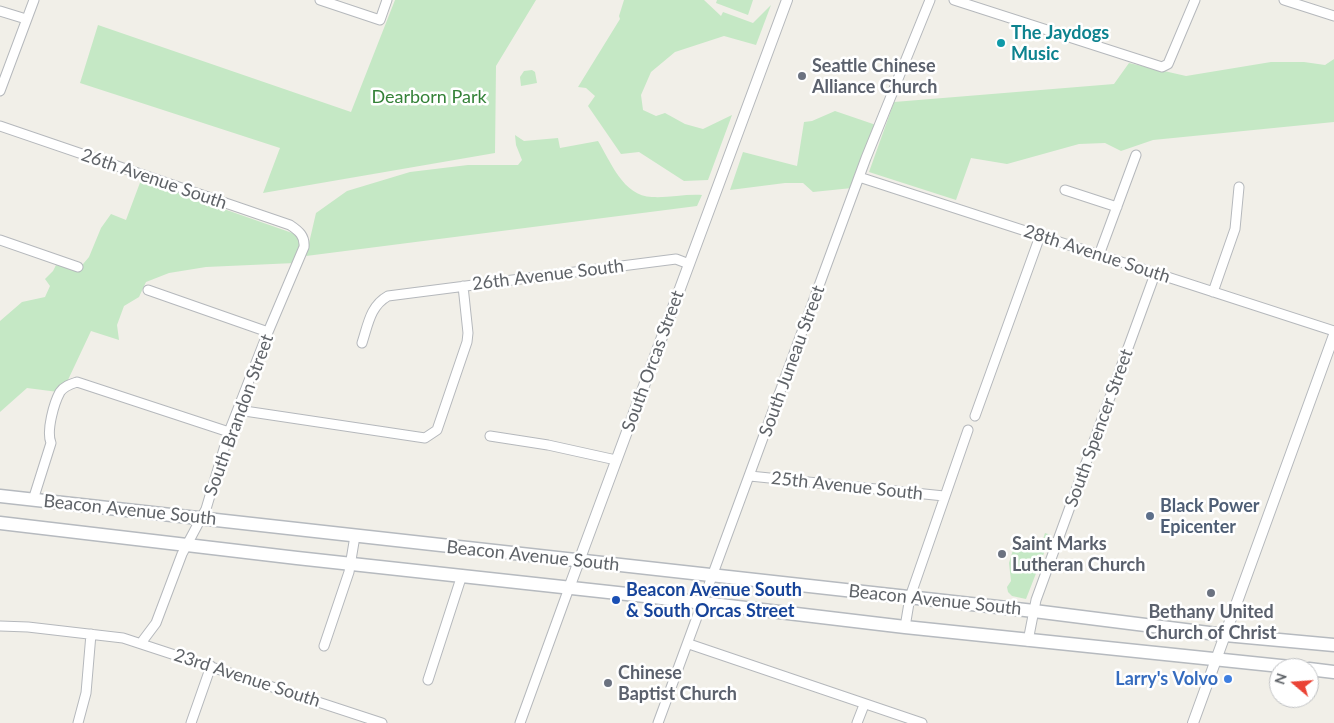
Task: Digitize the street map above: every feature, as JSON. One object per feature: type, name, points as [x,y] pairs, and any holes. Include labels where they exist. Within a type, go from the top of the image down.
[{"type":"main road","name":"Beacon Avenue South","points":[[0,496],[1034,611],[1225,635],[1334,645]]},
{"type":"main road","name":"Beacon Avenue South","points":[[0,523],[1028,641],[1269,665]]},
{"type":"main road","points":[[1319,670],[1334,672]]},
{"type":"street","points":[[0,91],[34,0]]},
{"type":"street","points":[[320,0],[380,20],[388,0]]},
{"type":"street","name":"South Orcas Street","points":[[520,723],[578,561],[786,0]]},
{"type":"street","name":"South Juneau Street","points":[[658,723],[860,177],[930,0]]},
{"type":"street","points":[[954,0],[1162,67],[1168,64],[1195,0]]},
{"type":"street","points":[[1284,0],[1334,16]]},
{"type":"street","points":[[0,11],[26,20]]},
{"type":"street","name":"26th Avenue South","points":[[0,126],[290,225],[300,232],[304,239]]},
{"type":"street","points":[[1099,255],[1136,155]]},
{"type":"street","name":"28th Avenue South","points":[[860,177],[1334,331]]},
{"type":"street","points":[[1213,292],[1235,229],[1239,187]]},
{"type":"street","points":[[1065,190],[1117,208]]},
{"type":"street","points":[[975,416],[1040,236]]},
{"type":"street","name":"South Brandon Street","points":[[141,642],[156,623],[187,544],[206,509],[229,432],[304,247],[304,239]]},
{"type":"street","points":[[0,240],[78,267]]},
{"type":"street","name":"26th Avenue South","points":[[362,344],[374,307],[378,301],[388,296],[676,259],[689,264]]},
{"type":"street","name":"South Spencer Street","points":[[1028,641],[1034,611],[1155,274]]},
{"type":"street","points":[[238,410],[425,438],[431,436],[437,430],[467,342],[468,333],[462,286]]},
{"type":"street","points":[[148,290],[268,332]]},
{"type":"street","points":[[1193,723],[1334,336]]},
{"type":"street","points":[[33,500],[50,443],[48,437],[55,407],[61,391],[70,384],[77,382],[229,432]]},
{"type":"street","points":[[905,627],[910,597],[968,430]]},
{"type":"street","points":[[490,436],[548,445],[616,460]]},
{"type":"street","name":"25th Avenue South","points":[[750,476],[944,496]]},
{"type":"street","points":[[324,646],[349,572],[355,536]]},
{"type":"street","points":[[428,680],[462,575]]},
{"type":"street","name":"23rd Avenue South","points":[[0,626],[28,626],[141,642],[382,723]]},
{"type":"street","points":[[78,723],[86,693],[91,634]]},
{"type":"street","points":[[688,644],[922,723]]},
{"type":"street","points":[[191,723],[212,666]]},
{"type":"street","points":[[857,723],[864,704]]},
{"type":"green space","name":"Dearborn Park","points":[[395,0],[536,0],[496,66],[495,153],[263,193],[280,148],[80,83],[98,25],[351,112]]},
{"type":"green space","points":[[624,0],[704,0],[721,16],[723,12],[753,23],[771,5],[756,45],[724,36],[675,52],[651,72],[641,95],[643,110],[656,116],[665,113],[685,124],[703,129],[732,115],[708,180],[684,181],[639,152],[621,154],[588,106],[595,96],[586,88],[578,87],[620,19],[619,16]]},
{"type":"green space","points":[[717,0],[753,0],[748,15],[716,3]]},
{"type":"green space","points":[[1334,59],[1334,122],[1153,140],[1121,151],[1105,143],[1079,144],[1007,164],[971,158],[956,200],[869,172],[894,102],[1114,84],[1129,63],[1186,76],[1271,62],[1304,62],[1325,65]]},
{"type":"green space","points":[[532,70],[535,72],[537,83],[521,86],[520,77],[524,71]]},
{"type":"green space","points":[[835,111],[876,125],[852,188],[813,192],[803,183],[785,183],[730,190],[743,152],[797,166],[804,122],[812,121]]},
{"type":"green space","points":[[515,135],[524,141],[558,138],[560,148],[598,141],[613,168],[633,191],[652,197],[702,195],[697,206],[306,256],[316,213],[347,191],[410,172],[468,165],[518,165],[522,160],[516,145]]},
{"type":"green space","points":[[141,180],[298,235],[301,247],[295,263],[206,267],[169,273],[146,282],[139,297],[124,306],[117,325],[119,340],[91,331],[67,382],[58,392],[27,388],[0,412],[0,321],[22,302],[45,297],[50,286],[45,279],[56,265],[78,270],[89,257],[101,228],[111,214],[126,220]]},
{"type":"green space","points":[[1045,533],[1051,535],[1026,599],[1012,596],[1008,592],[1007,587],[1011,581],[1009,563],[1016,540],[1040,548]]},
{"type":"place","name":"The Jaydogs Music","points":[[1001,43]]},
{"type":"place","name":"Seattle Chinese Alliance Church","points":[[802,76]]},
{"type":"place","name":"Black Power Epicenter","points":[[1150,516]]},
{"type":"place","name":"Saint Marks Lutheran Church","points":[[1002,554]]},
{"type":"place","name":"Bethany United Church of Christ","points":[[1211,593]]},
{"type":"place","name":"Beacon Avenue South & South Orcas Street","points":[[616,600]]},
{"type":"place","name":"Larry's Volvo","points":[[1228,679]]},
{"type":"place","name":"Chinese Baptist Church","points":[[608,683]]}]
